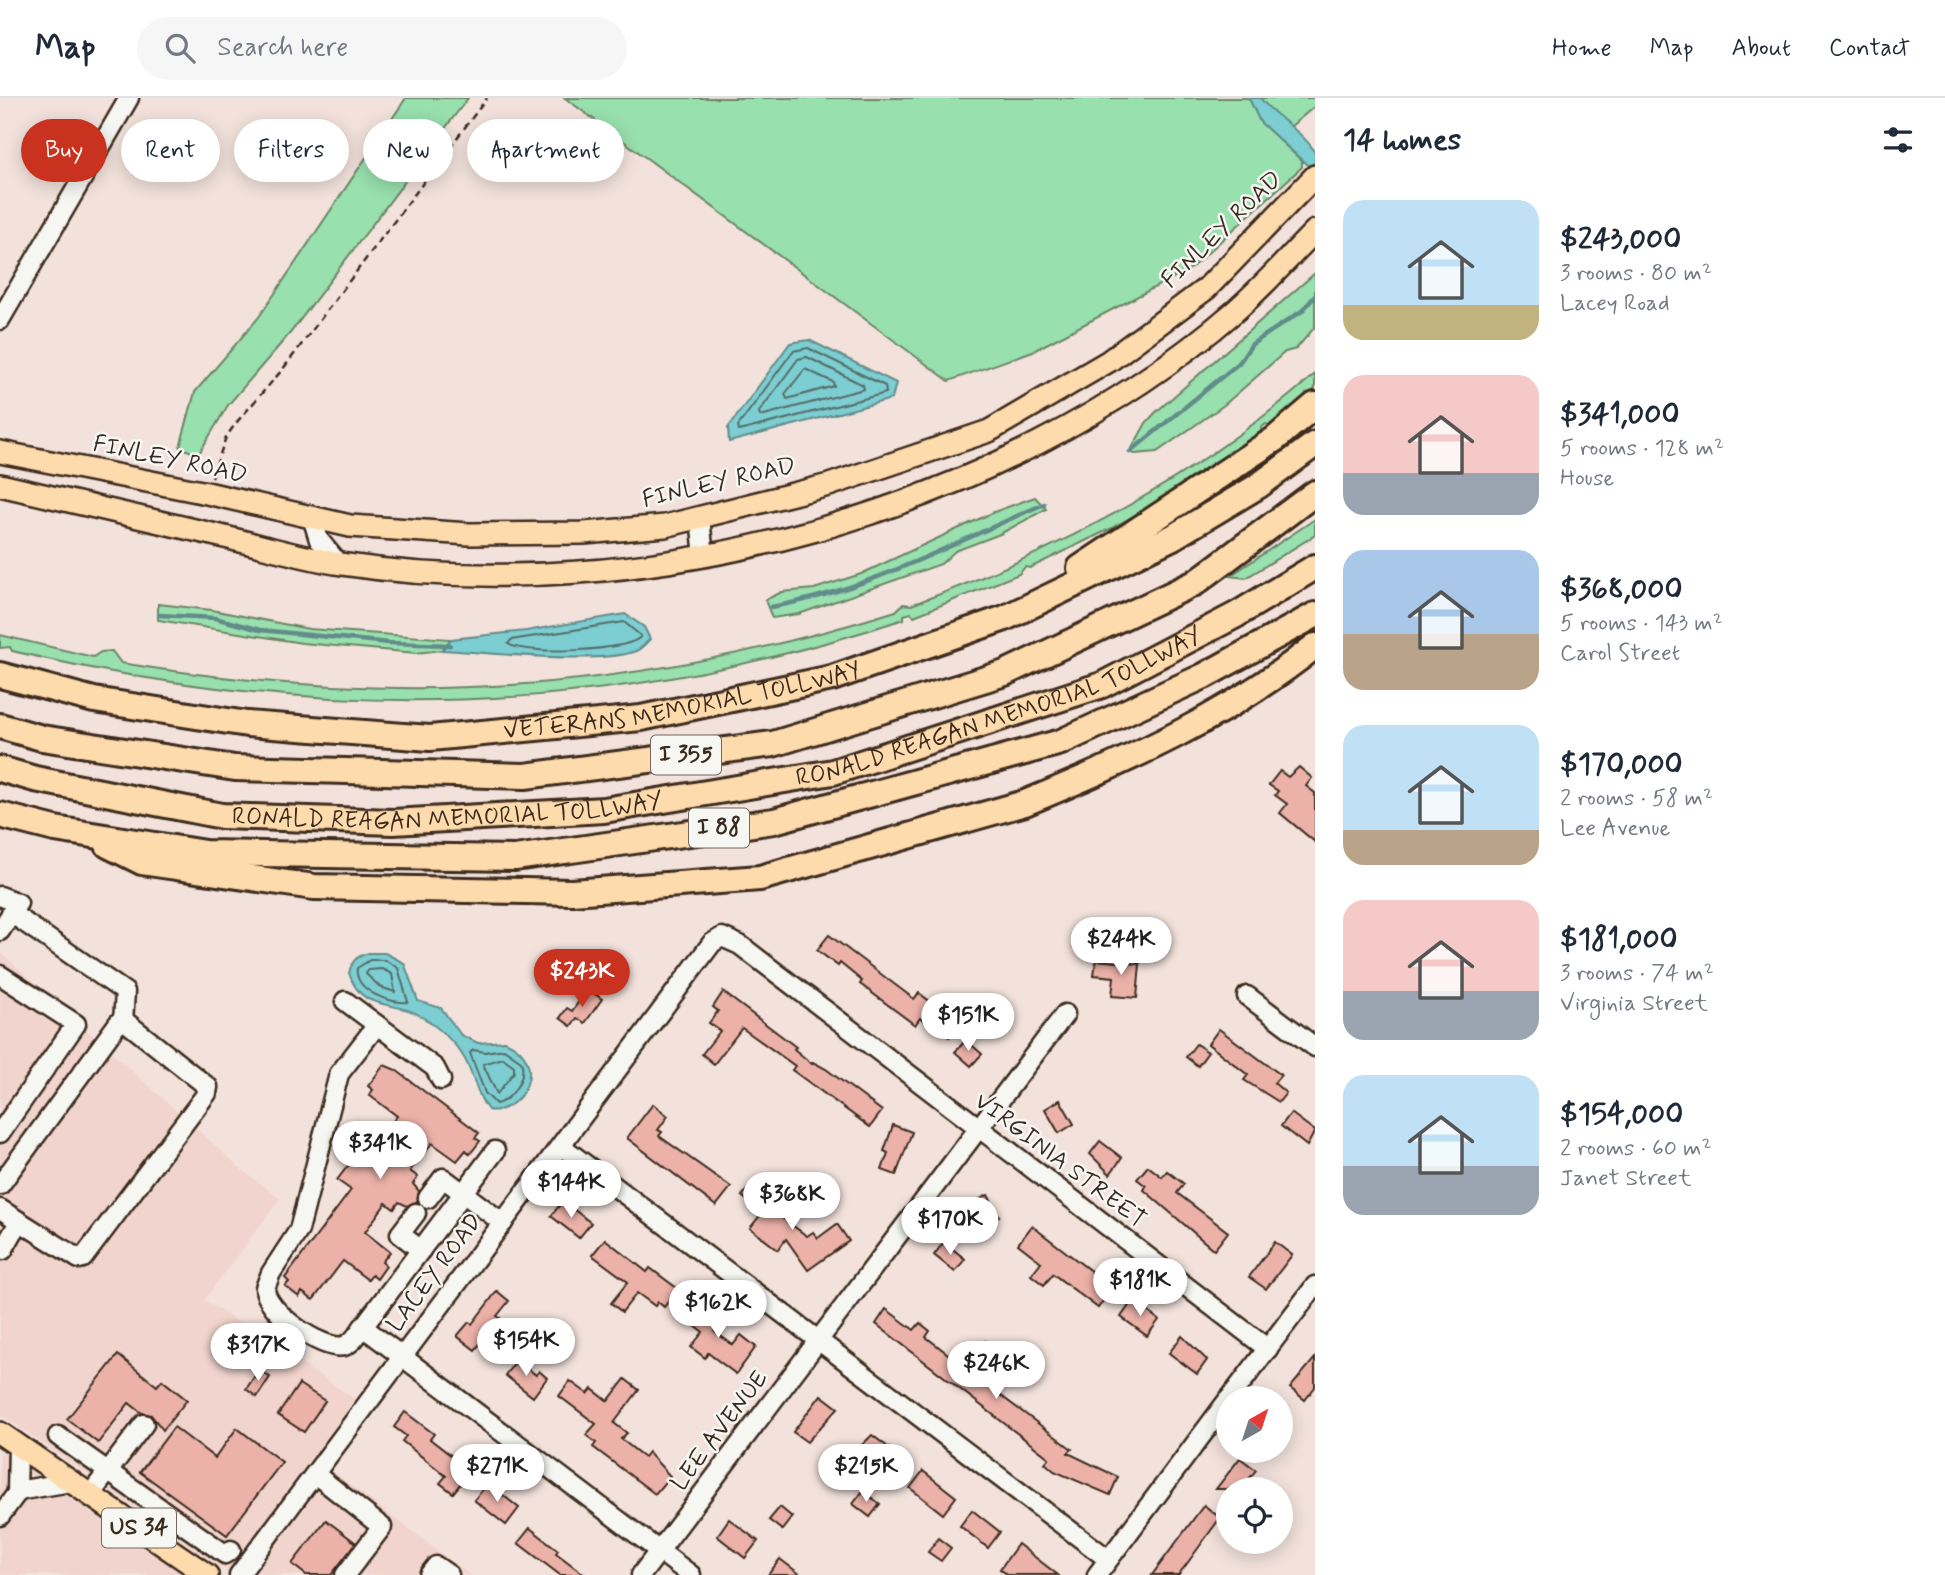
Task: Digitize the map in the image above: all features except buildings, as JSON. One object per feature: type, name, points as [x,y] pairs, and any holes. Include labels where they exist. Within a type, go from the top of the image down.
[{"type":"highway","points":[[1005,618],[1275,439],[1315,405]]},
{"type":"highway","name":"VETERANS MEMORIAL TOLLWAY","points":[[0,676],[94,700],[247,724],[430,738],[655,715],[832,678],[1005,618],[1173,537],[1258,486],[1315,444]]},
{"type":"highway","name":"VETERANS MEMORIAL TOLLWAY","points":[[0,726],[42,738],[235,768],[525,776],[773,744],[1005,673],[1195,583],[1315,493]]},
{"type":"highway","name":"RONALD REAGAN MEMORIAL TOLLWAY","points":[[0,769],[35,779],[222,816],[393,822],[604,810],[833,772],[1102,685],[1236,615],[1315,567]]},
{"type":"highway","name":"RONALD REAGAN MEMORIAL TOLLWAY","points":[[0,815],[85,834],[205,853],[515,858],[774,821],[1062,742],[1204,676],[1315,615]]},
{"type":"highway","points":[[85,834],[142,862],[314,887],[572,891],[760,878],[1025,803],[1212,716],[1315,646]]},
{"type":"main road","name":"FINLEY ROAD","points":[[0,452],[207,493],[350,526],[469,534],[584,533],[665,526],[829,485],[989,431],[1109,361],[1207,288],[1315,176]]},
{"type":"main road","points":[[0,485],[339,564],[475,575],[594,572],[704,557],[858,518],[1013,456],[1131,388],[1235,312],[1315,231]]},
{"type":"main road","name":"US 34","points":[[9,1439],[207,1575]]},
{"type":"street","points":[[0,320],[129,98]]},
{"type":"street","points":[[313,517],[319,540],[339,564]]},
{"type":"street","points":[[699,517],[704,557]]},
{"type":"street","points":[[0,896],[18,903],[0,931]]},
{"type":"street","points":[[11,914],[125,992],[123,1022]]},
{"type":"street","name":"VIRGINIA STREET","points":[[722,937],[740,945],[978,1130],[1268,1349]]},
{"type":"street","name":"LACEY ROAD","points":[[239,1575],[712,943],[722,937]]},
{"type":"street","points":[[0,975],[76,1024],[0,1133]]},
{"type":"street","points":[[1247,996],[1315,1047]]},
{"type":"street","points":[[345,1001],[435,1069],[441,1080]]},
{"type":"street","name":"LEE AVENUE","points":[[641,1575],[1065,1014]]},
{"type":"street","points":[[0,1185],[120,1022],[123,1022]]},
{"type":"street","points":[[0,1209],[83,1258],[207,1093],[208,1087],[123,1022]]},
{"type":"street","points":[[377,1025],[339,1074],[299,1230],[271,1273],[265,1288],[272,1307],[325,1345],[345,1345],[352,1342],[495,1151]]},
{"type":"street","points":[[561,1146],[1108,1559]]},
{"type":"street","points":[[428,1198],[443,1178],[503,1223]]},
{"type":"street","points":[[416,1213],[400,1234],[421,1250]]},
{"type":"street","points":[[1,1250],[19,1222]]},
{"type":"street","points":[[1239,1386],[1315,1286]]},
{"type":"street","points":[[363,1327],[691,1575]]},
{"type":"street","points":[[1097,1575],[1216,1416]]},
{"type":"street","points":[[90,1495],[144,1424]]},
{"type":"street","points":[[58,1436],[225,1554],[231,1550]]},
{"type":"street","points":[[9,1439],[16,1493]]},
{"type":"street","points":[[315,1474],[382,1527],[345,1575]]},
{"type":"street","points":[[0,1516],[16,1493],[42,1484],[71,1482]]},
{"type":"street","points":[[429,1575],[436,1566],[449,1575]]},
{"type":"path","points":[[207,493],[226,437],[283,369],[487,98]]},
{"type":"shaded area","points":[[0,952],[241,1169],[280,1199],[204,1300],[355,1399],[228,1572],[0,1414]]},
{"type":"shaded area","points":[[0,1451],[86,1505],[184,1575],[0,1575]]},
{"type":"shaded area","points":[[332,1471],[470,1575],[253,1575]]},
{"type":"green space","points":[[406,98],[468,98],[452,119],[392,119]]},
{"type":"green space","points":[[565,98],[1249,98],[1260,122],[1302,161],[1302,167],[1190,269],[1033,351],[949,381],[624,141],[624,119],[593,119]]},
{"type":"green space","points":[[1260,98],[1315,98],[1315,106],[1290,127],[1271,112]]},
{"type":"green space","points":[[363,162],[363,182],[404,182],[291,332],[228,405],[198,455],[180,447],[195,392],[259,317]]},
{"type":"green space","points":[[1315,273],[1315,327],[1296,349],[1285,352],[1224,405],[1157,452],[1130,452],[1146,423],[1156,412]]},
{"type":"green space","points":[[1315,374],[1315,389],[1270,426],[1266,424],[1261,428],[1261,433],[1161,501],[1030,568],[1025,567],[1019,574],[914,616],[911,613],[904,615],[904,619],[793,652],[682,676],[572,692],[462,700],[351,699],[239,691],[127,675],[12,651],[10,647],[0,648],[0,635],[93,657],[101,652],[112,651],[121,663],[222,677],[320,686],[416,688],[512,685],[606,676],[702,660],[798,639],[896,611],[903,604],[911,605],[1019,561],[1072,536],[1174,478],[1223,446]]},
{"type":"green space","points":[[1035,497],[1046,509],[1000,534],[955,551],[941,564],[799,614],[772,618],[765,600],[782,592],[814,589],[861,574],[994,512]]},
{"type":"green space","points":[[1315,519],[1315,535],[1246,578],[1230,576]]},
{"type":"green space","points":[[158,604],[212,610],[309,629],[451,639],[442,650],[416,653],[302,643],[158,620]]},
{"type":"water","points":[[1249,98],[1260,98],[1307,141],[1315,154],[1315,172],[1260,122]]},
{"type":"water","points":[[809,340],[896,383],[892,399],[729,442],[728,428],[790,343]]},
{"type":"water","points":[[625,614],[644,627],[650,639],[638,650],[622,655],[573,658],[442,650],[451,639],[526,631]]},
{"type":"water","points":[[369,953],[385,953],[404,963],[418,1001],[441,1008],[461,1035],[478,1043],[505,1041],[519,1050],[527,1061],[529,1073],[520,1096],[511,1105],[500,1110],[488,1110],[463,1056],[443,1033],[425,1019],[409,1010],[379,1003],[362,995],[349,973],[356,959]]},
{"type":"waterway","points":[[1130,452],[1239,363],[1252,344],[1302,311],[1315,296]]},
{"type":"waterway","points":[[771,607],[807,600],[877,577],[1044,504]]},
{"type":"waterway","points":[[159,615],[215,618],[260,630],[389,643],[450,645]]}]
